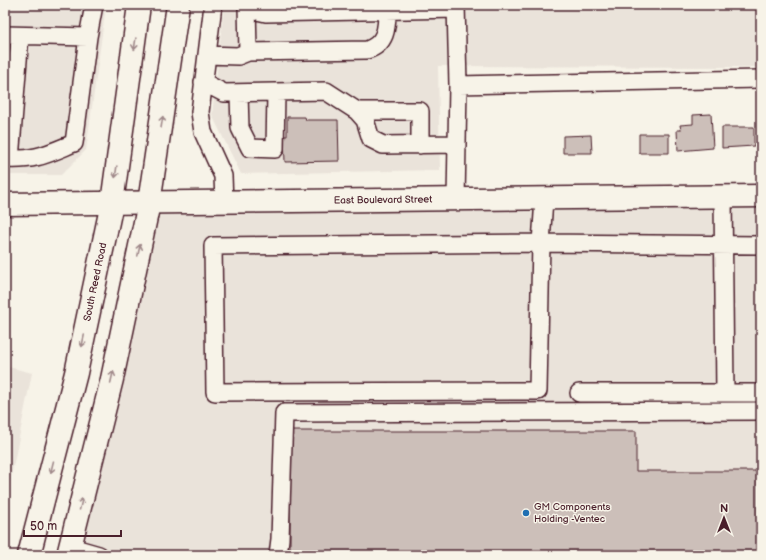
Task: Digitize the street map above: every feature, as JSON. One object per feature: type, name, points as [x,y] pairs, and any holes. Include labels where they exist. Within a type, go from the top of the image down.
[{"type":"main road","name":"South Reed Road","points":[[29,555],[76,373],[112,203],[140,5]]},
{"type":"main road","points":[[70,551],[112,379],[149,203],[178,5]]},
{"type":"main road","name":"East Boulevard Street","points":[[5,204],[761,196]]},
{"type":"lane","points":[[88,37],[12,35],[8,159],[24,160],[46,155],[74,143],[88,37],[94,5]]},
{"type":"lane","points":[[213,5],[200,112],[203,132],[223,176],[224,202]]},
{"type":"lane","points":[[247,5],[248,52]]},
{"type":"lane","points":[[251,5],[257,11],[266,13],[387,11],[424,7],[456,7],[458,85],[456,200]]},
{"type":"lane","points":[[207,55],[238,56],[248,52],[367,50],[375,47],[382,40],[387,30],[387,11]]},
{"type":"lane","points":[[458,85],[761,79]]},
{"type":"lane","points":[[203,82],[224,93],[239,94],[326,91],[357,111],[365,120],[371,139],[384,145],[457,144]]},
{"type":"lane","points":[[239,94],[240,128],[250,148],[275,149],[276,92]]},
{"type":"lane","points":[[357,111],[420,111],[420,145]]},
{"type":"lane","points":[[723,196],[725,393]]},
{"type":"lane","points":[[544,199],[541,243],[538,391],[215,392],[213,246],[541,243],[761,244]]},
{"type":"lane","points":[[579,393],[761,393]]},
{"type":"lane","points":[[278,555],[280,539],[284,413],[761,411]]},
{"type":"lane","points":[[70,551],[99,555]]},
{"type":"shaded area","points":[[5,5],[106,5],[86,150],[61,175],[5,175]]},
{"type":"shaded area","points":[[224,5],[761,5],[761,67],[438,66],[440,170],[241,174],[212,115]]},
{"type":"shaded area","points":[[761,194],[761,555],[68,555],[149,203]]},
{"type":"shaded area","points":[[5,366],[32,373],[5,507]]},
{"type":"building","points":[[711,114],[713,148],[678,151],[677,130],[681,130],[680,125],[693,124],[693,115]]},
{"type":"building","points":[[287,117],[305,117],[306,120],[338,120],[339,161],[285,162],[284,136],[287,136]]},
{"type":"building","points":[[722,127],[754,127],[754,146],[722,148]]},
{"type":"building","points":[[639,134],[669,134],[669,153],[639,153]]},
{"type":"building","points":[[591,135],[592,153],[563,153],[563,136]]},
{"type":"building","points":[[6,254],[6,301],[5,301]]},
{"type":"building","name":"GM Components Holding -Ventec","points":[[290,431],[636,431],[636,471],[761,471],[761,555],[290,555]]},
{"type":"place","name":"GM Components Holding -Ventec","points":[[526,513]]}]
